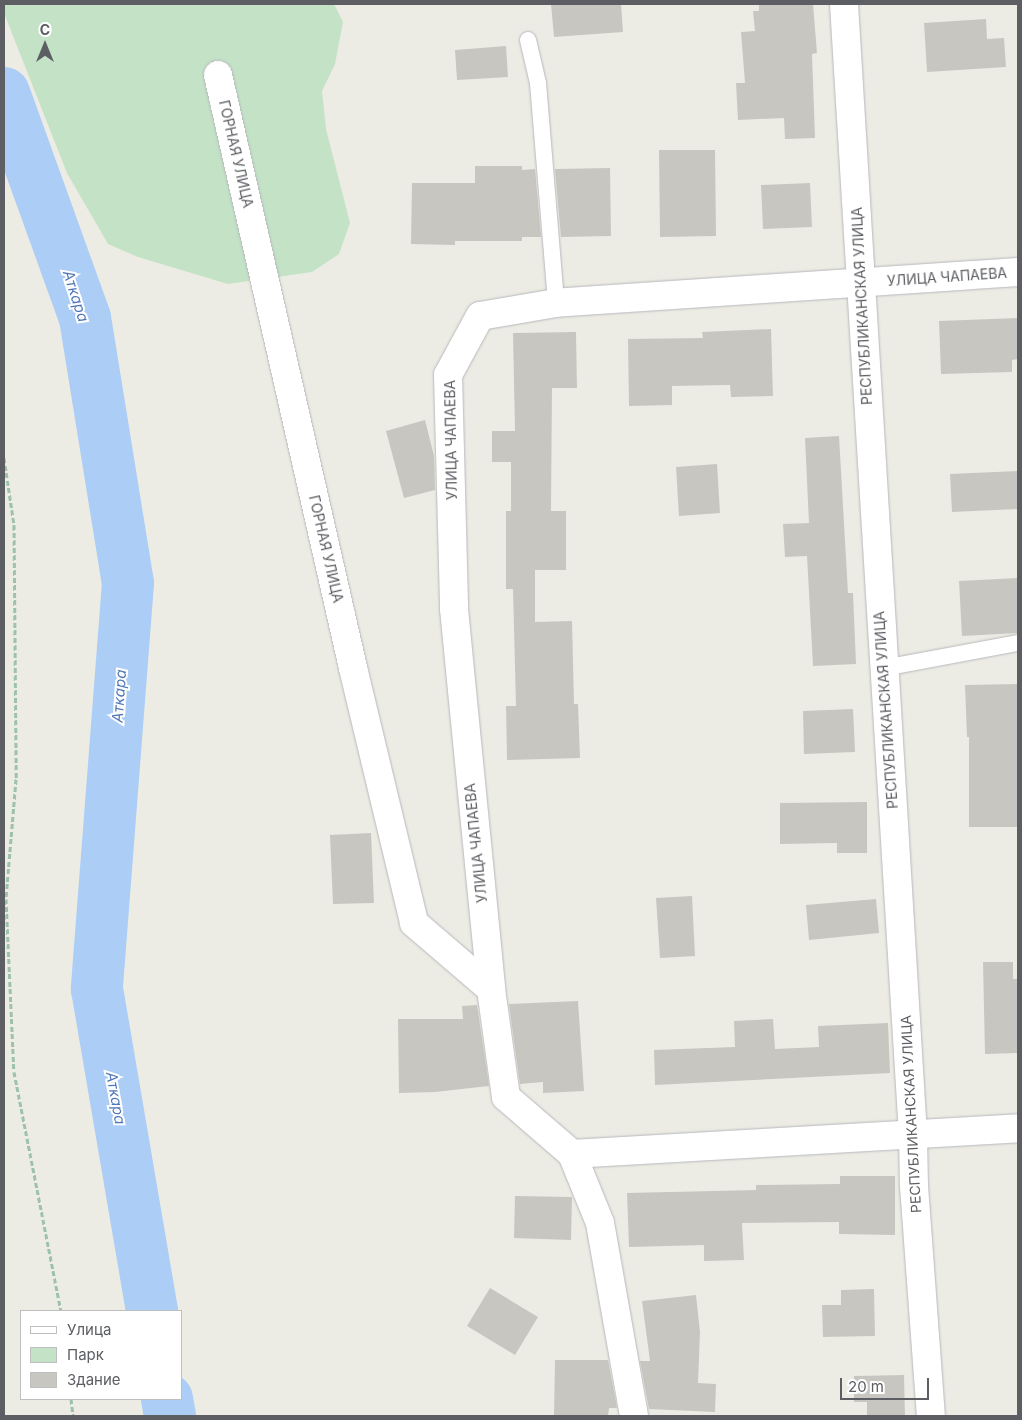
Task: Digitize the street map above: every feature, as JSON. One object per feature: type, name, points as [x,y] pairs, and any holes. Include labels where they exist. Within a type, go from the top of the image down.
[{"type":"street","name":"РЕСПУБЛИКАНСКАЯ УЛИЦА","points":[[844,4],[913,1136],[914,1186],[931,1416]]},
{"type":"street","name":"ГОРНАЯ УЛИЦА","points":[[218,75],[353,668],[414,923],[491,989]]},
{"type":"street","name":"УЛИЦА ЧАПАЕВА","points":[[491,989],[454,609],[448,375],[480,316],[556,303],[1018,272]]},
{"type":"street","points":[[491,989],[506,1097],[572,1154],[600,1223],[634,1416]]},
{"type":"street","points":[[572,1154],[913,1136],[1018,1128]]},
{"type":"lane","points":[[528,40],[538,83],[556,303]]},
{"type":"lane","points":[[884,668],[1018,643]]},
{"type":"path","points":[[4,458],[14,525],[16,779],[6,899],[14,1072],[61,1310]]},
{"type":"path","points":[[71,1400],[73,1416]]},
{"type":"green space","points":[[4,4],[334,4],[343,22],[335,64],[322,91],[326,129],[350,223],[339,254],[312,272],[228,284],[138,257],[108,244],[67,173],[4,13]]},
{"type":"building","points":[[551,4],[621,4],[623,32],[554,37]]},
{"type":"building","points":[[759,4],[813,4],[817,53],[812,54],[815,138],[785,139],[784,118],[738,120],[736,83],[745,83],[741,32],[755,31],[753,11],[759,11]]},
{"type":"building","points":[[986,19],[987,39],[1004,38],[1006,67],[927,72],[924,23]]},
{"type":"building","points":[[506,46],[508,77],[457,80],[455,50]]},
{"type":"building","points":[[659,150],[715,150],[716,236],[660,237]]},
{"type":"building","points":[[475,166],[522,166],[522,170],[535,169],[541,237],[522,237],[522,241],[455,241],[455,245],[411,244],[412,183],[475,183]]},
{"type":"building","points":[[610,168],[611,236],[561,237],[555,169]]},
{"type":"building","points":[[810,183],[812,227],[763,229],[761,185]]},
{"type":"building","points":[[1018,318],[1018,359],[1012,360],[1012,372],[941,374],[939,321]]},
{"type":"building","points":[[771,329],[773,396],[731,397],[730,385],[672,386],[672,405],[629,406],[628,339],[703,338],[702,332]]},
{"type":"building","points":[[576,332],[577,388],[552,388],[551,511],[566,511],[566,570],[535,570],[535,622],[572,621],[574,704],[578,704],[580,758],[507,760],[506,706],[516,706],[513,589],[506,589],[506,511],[511,511],[511,462],[492,462],[492,431],[515,431],[513,333]]},
{"type":"building","points":[[425,420],[434,456],[435,490],[404,498],[386,431]]},
{"type":"building","points":[[839,436],[848,593],[853,593],[856,664],[813,666],[807,556],[785,557],[783,524],[809,523],[805,438]]},
{"type":"building","points":[[717,464],[720,513],[679,516],[676,467]]},
{"type":"building","points":[[1018,471],[1018,509],[952,512],[950,474]]},
{"type":"building","points":[[1018,578],[1018,633],[962,636],[959,581]]},
{"type":"building","points":[[1018,684],[1017,827],[969,827],[969,737],[967,737],[965,685]]},
{"type":"building","points":[[853,709],[855,752],[804,754],[803,711]]},
{"type":"building","points":[[867,802],[867,853],[837,853],[837,843],[780,844],[780,803]]},
{"type":"building","points":[[371,833],[374,903],[333,904],[330,835]]},
{"type":"building","points":[[692,896],[695,956],[660,958],[656,898]]},
{"type":"building","points":[[876,899],[879,933],[809,940],[806,905]]},
{"type":"building","points":[[983,962],[1013,962],[1013,979],[1018,979],[1018,1053],[985,1054]]},
{"type":"building","points":[[578,1001],[584,1091],[543,1093],[543,1082],[520,1084],[509,1004]]},
{"type":"building","points":[[477,1005],[489,1086],[435,1092],[399,1093],[398,1019],[463,1019],[462,1006]]},
{"type":"building","points":[[773,1019],[775,1049],[819,1047],[818,1026],[888,1023],[890,1073],[655,1085],[654,1050],[735,1047],[734,1021]]},
{"type":"building","points":[[840,1176],[895,1176],[895,1235],[839,1234],[839,1222],[742,1223],[744,1260],[704,1261],[704,1245],[629,1247],[627,1193],[756,1190],[756,1185],[840,1184]]},
{"type":"building","points":[[515,1196],[572,1197],[571,1240],[514,1238]]},
{"type":"building","points":[[490,1288],[538,1317],[515,1355],[467,1326]]},
{"type":"building","points":[[874,1289],[875,1336],[823,1337],[822,1305],[841,1305],[841,1290]]},
{"type":"building","points":[[696,1295],[700,1332],[698,1383],[716,1384],[715,1412],[649,1409],[640,1361],[650,1361],[642,1301]]},
{"type":"building","points":[[555,1360],[608,1360],[617,1408],[609,1408],[608,1416],[554,1416]]},
{"type":"building","points":[[904,1375],[905,1416],[867,1416],[867,1402],[854,1402],[854,1376]]},
{"type":"waterway","name":"Аткара","points":[[4,93],[85,318],[128,583],[97,989],[152,1310]]},
{"type":"waterway","name":"Аткара","points":[[167,1400],[170,1416]]}]
